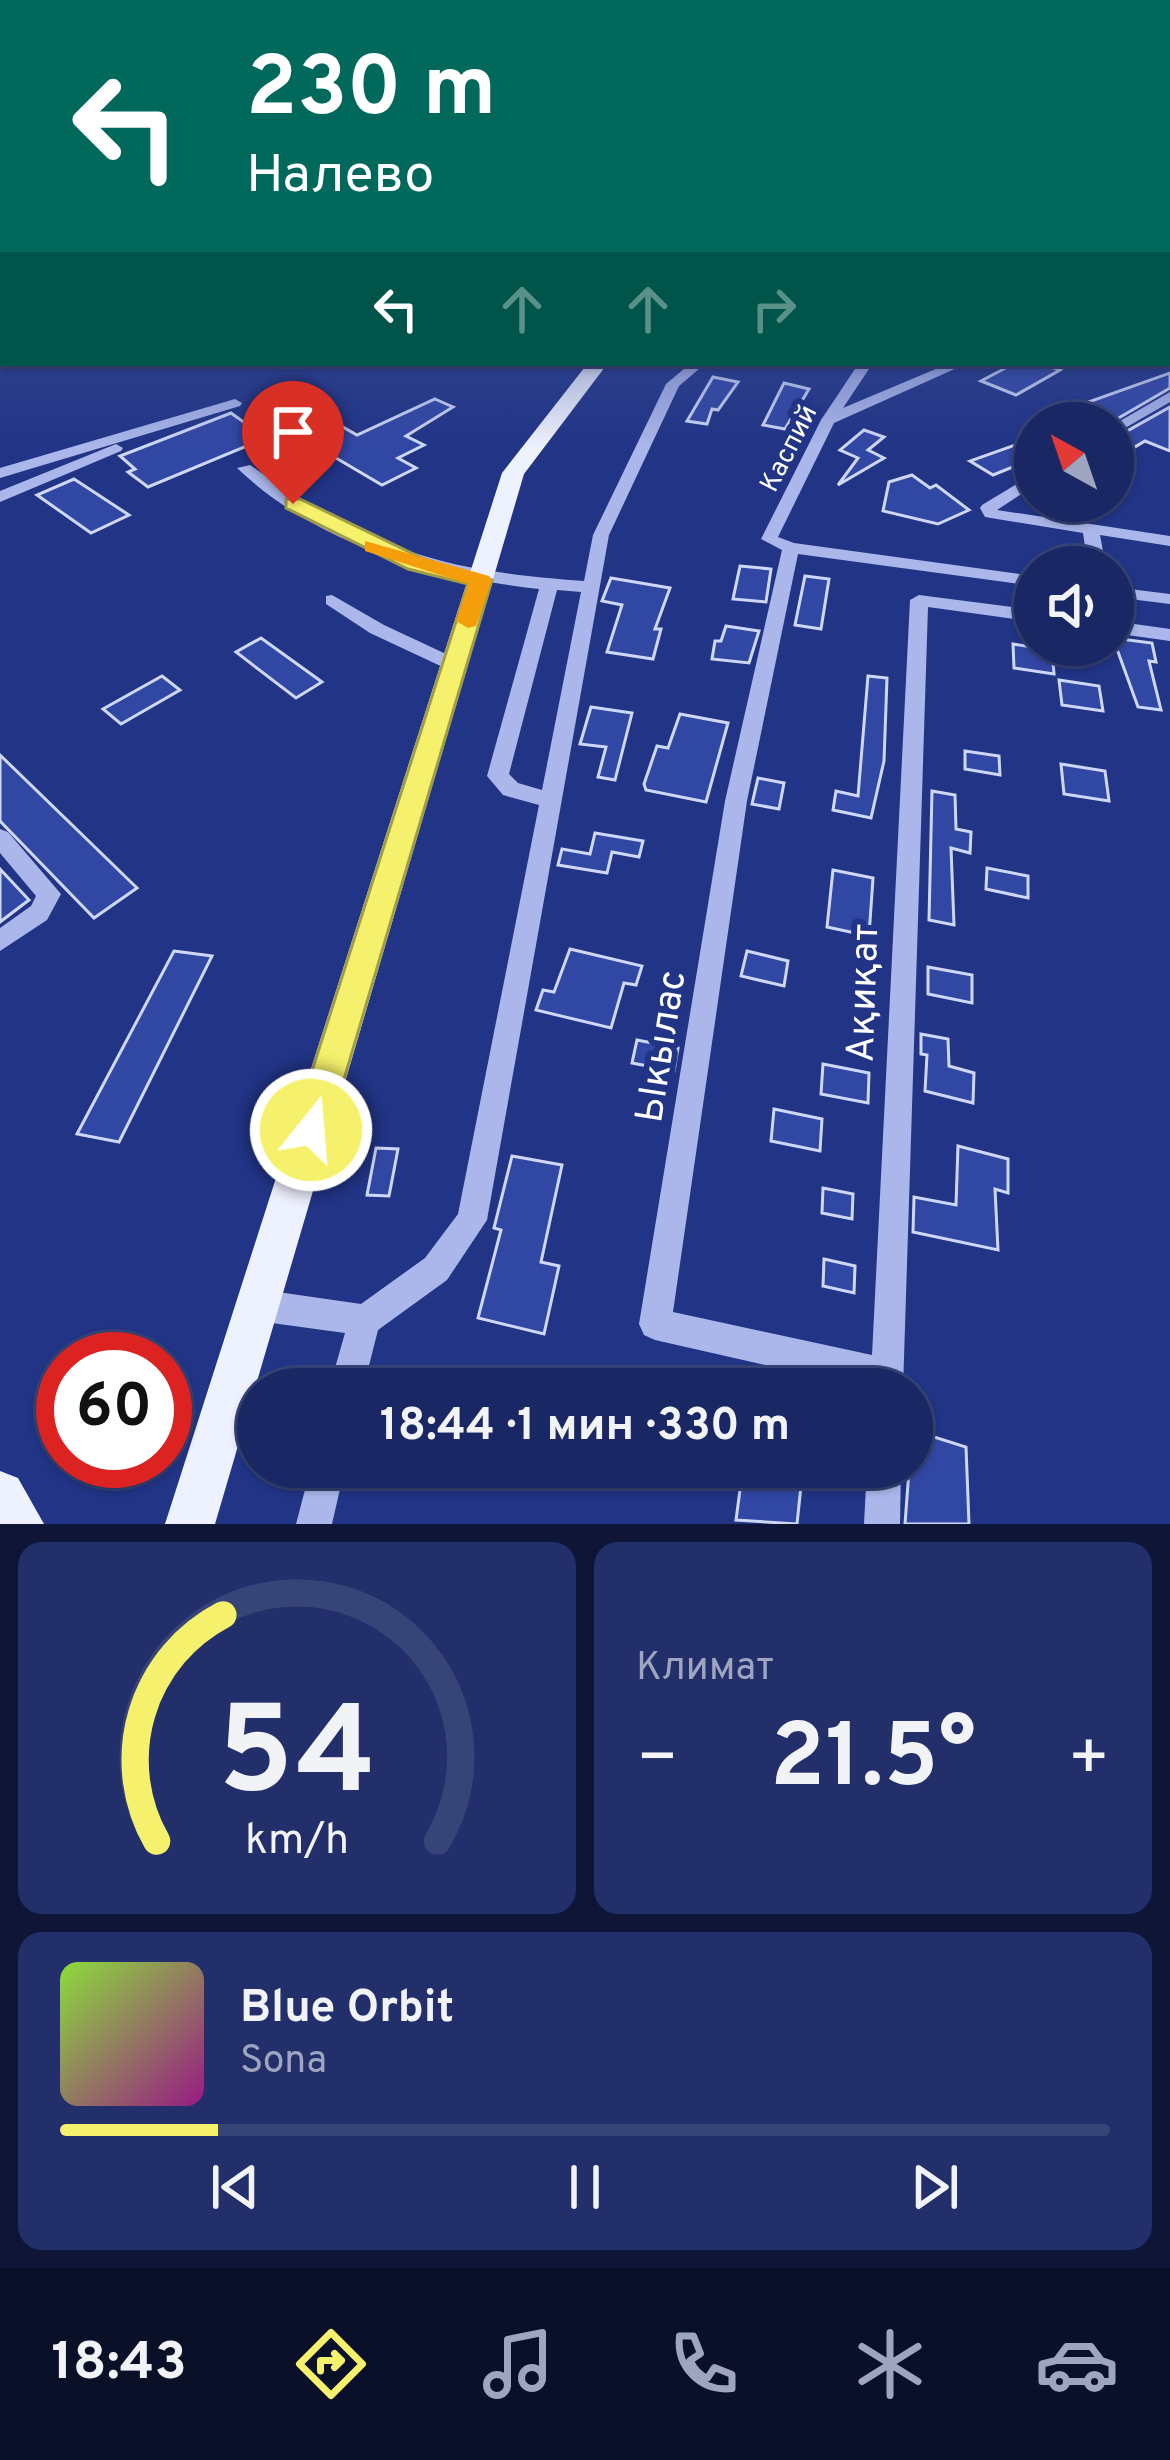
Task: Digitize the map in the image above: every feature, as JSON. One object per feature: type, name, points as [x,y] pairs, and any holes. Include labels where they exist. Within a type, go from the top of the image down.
[{"type":"main road","points":[[190,1524],[513,473],[596,366]]},
{"type":"main road","points":[[0,1496],[19,1524]]},
{"type":"street","points":[[352,1368],[365,1320],[436,1269],[472,1220],[601,535],[673,384],[695,366]]},
{"type":"street","name":"Каспий","points":[[790,548],[769,538],[828,420],[864,366]]},
{"type":"street","points":[[828,420],[954,366]]},
{"type":"street","points":[[1134,418],[1170,396]]},
{"type":"street","points":[[0,473],[235,403]]},
{"type":"street","points":[[0,497],[116,448]]},
{"type":"street","points":[[245,468],[322,522],[416,564],[481,580],[590,587]]},
{"type":"street","points":[[1014,491],[988,508],[1000,519],[1014,521]]},
{"type":"street","points":[[1025,522],[1170,541]]},
{"type":"street","points":[[1091,530],[1093,546]]},
{"type":"street","points":[[790,548],[1014,578]]},
{"type":"street","name":"Ыкылас","points":[[790,548],[736,802],[656,1324],[832,1368]]},
{"type":"street","points":[[549,585],[498,776],[511,789],[550,800]]},
{"type":"street","points":[[1134,595],[1170,599]]},
{"type":"street","points":[[332,600],[377,629],[454,665]]},
{"type":"street","name":"Ақиқат","points":[[889,1368],[919,600],[1014,613]]},
{"type":"street","points":[[1134,630],[1170,635]]},
{"type":"street","points":[[0,838],[49,894],[39,913],[0,941]]},
{"type":"street","points":[[257,1305],[365,1320]]},
{"type":"street","points":[[314,1524],[323,1488]]},
{"type":"street","points":[[882,1524],[883,1488]]},
{"type":"building","points":[[1009,366],[1060,370],[1016,395],[981,381]]},
{"type":"building","points":[[1170,373],[1170,388],[1134,409],[1134,402],[1088,402]]},
{"type":"building","points":[[713,377],[738,382],[718,410],[712,409],[707,424],[687,421]]},
{"type":"building","points":[[784,383],[809,389],[785,429],[763,425]]},
{"type":"building","points":[[435,399],[453,407],[406,436],[424,445],[398,458],[416,468],[382,485],[285,428],[318,413],[357,435]]},
{"type":"building","points":[[1170,407],[1170,451],[1145,441],[1134,448],[1134,427]]},
{"type":"building","points":[[231,413],[266,438],[148,487],[128,472],[135,469],[120,456]]},
{"type":"building","points":[[864,430],[884,437],[868,450],[884,458],[838,485],[858,458],[840,450]]},
{"type":"building","points":[[1014,445],[1014,466],[993,475],[970,461]]},
{"type":"building","points":[[912,475],[930,488],[936,485],[969,510],[938,524],[883,511],[889,482]]},
{"type":"building","points":[[74,479],[129,515],[91,533],[37,495]]},
{"type":"building","points":[[740,566],[771,569],[766,602],[733,599]]},
{"type":"building","points":[[805,576],[829,579],[821,629],[795,625]]},
{"type":"building","points":[[611,578],[670,588],[655,629],[661,629],[653,659],[607,652],[622,605],[602,601]]},
{"type":"building","points":[[726,626],[759,631],[749,663],[712,659],[715,641],[721,641]]},
{"type":"building","points":[[261,638],[322,682],[296,698],[236,652]]},
{"type":"building","points":[[1134,641],[1152,643],[1156,662],[1149,661],[1161,710],[1138,707],[1123,666],[1134,666]]},
{"type":"building","points":[[1013,644],[1014,666],[1053,666],[1054,674],[1014,668]]},
{"type":"building","points":[[162,676],[180,690],[121,724],[103,709]]},
{"type":"building","points":[[868,676],[887,678],[884,761],[871,818],[833,810],[836,791],[858,796]]},
{"type":"building","points":[[1059,680],[1099,686],[1103,711],[1062,705]]},
{"type":"building","points":[[591,707],[632,713],[615,780],[598,777],[606,747],[580,744]]},
{"type":"building","points":[[680,714],[728,723],[706,802],[646,790],[644,784],[657,746],[668,748]]},
{"type":"building","points":[[965,751],[999,756],[1000,775],[965,769]]},
{"type":"building","points":[[0,755],[137,888],[94,918],[0,821]]},
{"type":"building","points":[[1061,764],[1105,771],[1109,801],[1064,794]]},
{"type":"building","points":[[758,778],[784,783],[779,809],[752,804]]},
{"type":"building","points":[[932,791],[955,795],[956,829],[971,832],[970,853],[951,848],[954,925],[929,920]]},
{"type":"building","points":[[595,833],[643,841],[639,857],[612,852],[607,873],[558,865],[562,849],[590,854]]},
{"type":"building","points":[[987,868],[1028,876],[1028,898],[986,889]]},
{"type":"building","points":[[0,869],[29,900],[0,922]]},
{"type":"building","points":[[833,870],[873,878],[869,936],[827,927]]},
{"type":"building","points":[[570,949],[642,966],[636,985],[624,983],[611,1028],[536,1010],[543,990],[554,992]]},
{"type":"building","points":[[174,951],[212,956],[119,1142],[77,1134]]},
{"type":"building","points":[[747,951],[788,961],[784,986],[741,976]]},
{"type":"building","points":[[928,967],[972,975],[972,1003],[928,994]]},
{"type":"building","points":[[921,1034],[948,1039],[949,1066],[974,1073],[973,1103],[925,1091],[927,1055],[921,1054]]},
{"type":"building","points":[[637,1040],[678,1048],[674,1071],[632,1063]]},
{"type":"building","points":[[823,1064],[869,1073],[868,1103],[821,1094]]},
{"type":"building","points":[[774,1109],[822,1119],[820,1151],[771,1141]]},
{"type":"building","points":[[958,1146],[1008,1159],[1008,1193],[995,1189],[998,1250],[913,1232],[914,1197],[956,1205]]},
{"type":"building","points":[[376,1148],[398,1149],[389,1196],[367,1195]]},
{"type":"building","points":[[512,1156],[562,1165],[541,1262],[559,1266],[544,1334],[478,1318],[501,1230],[494,1228]]},
{"type":"building","points":[[823,1188],[853,1194],[852,1219],[822,1213]]},
{"type":"building","points":[[824,1259],[855,1266],[854,1293],[823,1286]]},
{"type":"building","points":[[933,1437],[966,1447],[969,1524],[905,1524],[908,1488],[933,1488]]},
{"type":"building","points":[[740,1488],[801,1488],[797,1524],[736,1520]]},
{"type":"slow traffic","points":[[373,546],[416,564],[481,580],[468,621]]},
{"type":"route","points":[[293,504],[358,540],[416,564],[481,580],[311,1130]]}]
